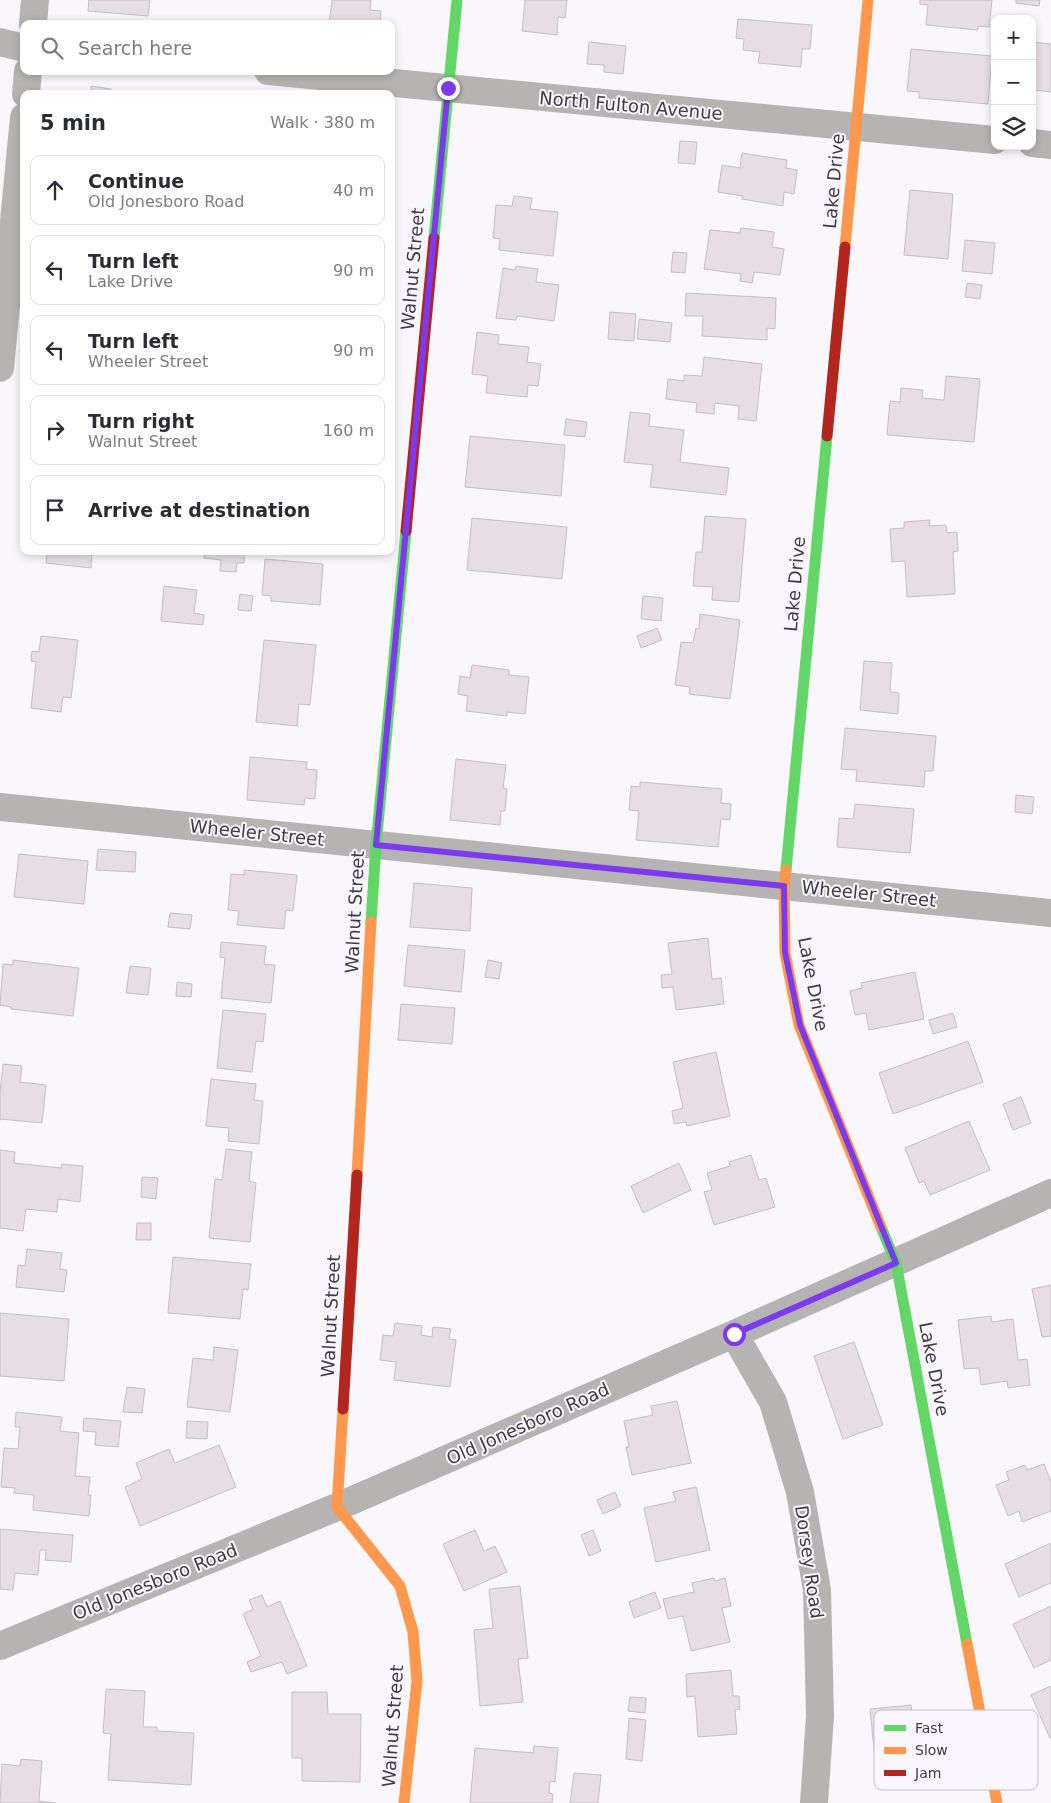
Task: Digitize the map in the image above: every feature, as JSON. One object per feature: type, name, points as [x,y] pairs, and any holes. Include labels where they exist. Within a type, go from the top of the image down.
[{"type":"street","points":[[33,20],[35,0]]},
{"type":"street","name":"Walnut Street","points":[[404,1803],[417,1681],[413,1632],[400,1586],[337,1507],[376,845],[456,0]]},
{"type":"street","name":"Lake Drive","points":[[868,0],[784,886],[785,952],[800,1025],[896,1263],[980,1710]]},
{"type":"street","points":[[0,42],[20,47]]},
{"type":"street","points":[[26,90],[28,75]]},
{"type":"street","name":"North Fulton Avenue","points":[[310,75],[991,140]]},
{"type":"street","points":[[1036,143],[1051,145]]},
{"type":"street","points":[[0,368],[20,159]]},
{"type":"street","name":"Wheeler Street","points":[[0,807],[1051,912]]},
{"type":"street","name":"Old Jonesboro Road","points":[[0,1646],[337,1507],[896,1263],[1051,1193]]},
{"type":"street","name":"Dorsey Road","points":[[734,1334],[773,1402],[800,1492],[817,1590],[820,1716],[814,1803]]},
{"type":"street","name":"Lake Drive","points":[[995,1790],[997,1803]]},
{"type":"building","points":[[89,0],[150,0],[148,16],[88,11]]},
{"type":"building","points":[[332,0],[371,0],[370,10],[381,11],[380,20],[330,20]]},
{"type":"building","points":[[525,0],[567,0],[565,18],[558,17],[557,35],[522,31]]},
{"type":"building","points":[[920,0],[992,0],[989,27],[978,26],[978,30],[926,25],[928,5],[920,4]]},
{"type":"building","points":[[1016,0],[1040,0],[1039,6],[1016,3]]},
{"type":"building","points":[[738,19],[812,25],[810,49],[802,49],[801,67],[758,63],[760,52],[743,50],[744,39],[736,38]]},
{"type":"building","points":[[589,42],[626,46],[623,74],[604,72],[604,65],[587,64]]},
{"type":"building","points":[[1036,42],[1051,44],[1051,92],[1036,90]]},
{"type":"building","points":[[911,49],[991,56],[988,104],[919,98],[919,92],[907,91]]},
{"type":"building","points":[[91,86],[111,89],[111,90],[91,90]]},
{"type":"building","points":[[680,141],[697,142],[695,164],[678,163]]},
{"type":"building","points":[[742,153],[787,160],[786,168],[797,170],[794,194],[784,192],[783,206],[742,199],[743,196],[718,192],[722,165],[740,168]]},
{"type":"building","points":[[910,190],[953,194],[948,259],[904,255]]},
{"type":"building","points":[[514,196],[532,198],[530,209],[558,212],[553,256],[499,250],[500,239],[493,238],[496,205],[512,206]]},
{"type":"building","points":[[741,228],[774,232],[772,247],[784,249],[780,275],[754,272],[752,283],[740,281],[741,274],[704,269],[710,230],[740,233]]},
{"type":"building","points":[[965,240],[995,243],[992,274],[962,271]]},
{"type":"building","points":[[673,252],[687,253],[685,273],[671,272]]},
{"type":"building","points":[[516,266],[538,269],[536,282],[559,285],[554,321],[517,316],[516,320],[496,318],[503,268],[515,270]]},
{"type":"building","points":[[967,283],[982,285],[980,299],[965,297]]},
{"type":"building","points":[[686,293],[776,298],[775,329],[767,328],[767,340],[702,336],[703,316],[685,316]]},
{"type":"building","points":[[610,312],[636,314],[634,341],[608,339]]},
{"type":"building","points":[[639,319],[672,323],[670,342],[637,339]]},
{"type":"building","points":[[477,332],[499,335],[498,344],[529,347],[527,362],[541,364],[538,386],[528,385],[527,397],[486,393],[488,376],[472,374]]},
{"type":"building","points":[[704,357],[762,364],[756,421],[738,419],[739,406],[715,403],[714,414],[696,412],[697,403],[666,399],[668,379],[684,381],[684,375],[702,376]]},
{"type":"building","points":[[946,376],[980,379],[974,442],[887,435],[890,401],[900,402],[901,388],[923,390],[922,398],[944,400]]},
{"type":"building","points":[[630,412],[650,414],[649,426],[684,430],[680,462],[729,468],[726,495],[650,487],[653,465],[624,462]]},
{"type":"building","points":[[566,419],[587,422],[585,437],[564,435]]},
{"type":"building","points":[[470,436],[565,445],[561,496],[465,487]]},
{"type":"building","points":[[705,516],[746,519],[739,602],[712,600],[713,587],[693,586],[696,552],[702,552]]},
{"type":"building","points":[[472,518],[567,527],[562,579],[467,570]]},
{"type":"building","points":[[930,520],[929,526],[946,525],[947,533],[957,532],[958,551],[953,552],[955,594],[907,597],[905,561],[892,562],[890,529],[904,528],[904,522]]},
{"type":"building","points":[[47,555],[92,555],[91,568],[46,563]]},
{"type":"building","points":[[204,555],[245,555],[244,563],[237,563],[236,572],[220,571],[221,560],[204,558]]},
{"type":"building","points":[[265,559],[323,564],[320,605],[271,601],[271,596],[262,595]]},
{"type":"building","points":[[164,586],[197,590],[194,613],[204,615],[203,625],[161,621]]},
{"type":"building","points":[[240,594],[253,596],[251,611],[238,610]]},
{"type":"building","points":[[643,596],[663,598],[661,621],[641,619]]},
{"type":"building","points":[[700,614],[740,620],[730,699],[689,694],[690,687],[675,685],[681,642],[693,643],[696,628],[699,629]]},
{"type":"building","points":[[657,628],[662,640],[641,648],[637,636]]},
{"type":"building","points":[[41,636],[78,640],[71,698],[63,697],[61,712],[31,708],[36,662],[31,661],[32,651],[39,652]]},
{"type":"building","points":[[264,640],[316,645],[310,705],[299,704],[297,726],[256,722]]},
{"type":"building","points":[[864,661],[892,663],[890,692],[899,693],[898,714],[860,710]]},
{"type":"building","points":[[472,665],[509,670],[509,675],[529,677],[525,714],[507,712],[507,716],[466,711],[468,696],[458,694],[460,676],[470,678]]},
{"type":"building","points":[[845,728],[936,736],[933,771],[925,771],[924,787],[856,781],[857,770],[841,769]]},
{"type":"building","points":[[250,757],[307,762],[306,769],[317,770],[315,799],[305,798],[304,805],[247,800]]},
{"type":"building","points":[[456,759],[506,765],[503,788],[507,789],[505,811],[501,811],[500,825],[450,820]]},
{"type":"building","points":[[640,782],[722,789],[721,803],[731,804],[730,820],[721,819],[718,847],[636,840],[639,811],[629,810],[631,786],[640,787]]},
{"type":"building","points":[[1016,795],[1034,797],[1032,814],[1015,812]]},
{"type":"building","points":[[855,804],[914,809],[910,853],[837,847],[839,818],[853,819]]},
{"type":"building","points":[[98,849],[136,852],[135,872],[96,870]]},
{"type":"building","points":[[19,854],[88,861],[84,904],[14,897]]},
{"type":"building","points":[[244,870],[297,875],[293,911],[286,910],[284,929],[237,925],[239,911],[228,910],[231,874],[244,875]]},
{"type":"building","points":[[414,883],[472,888],[470,931],[410,927]]},
{"type":"building","points":[[170,913],[192,915],[190,929],[168,927]]},
{"type":"building","points":[[708,938],[712,979],[721,978],[724,1004],[676,1010],[673,987],[662,988],[661,975],[672,974],[668,943]]},
{"type":"building","points":[[221,942],[266,946],[264,964],[275,965],[271,1003],[221,998],[225,958],[220,957]]},
{"type":"building","points":[[408,945],[465,950],[461,992],[404,986]]},
{"type":"building","points":[[13,960],[79,968],[73,1016],[11,1009],[11,1007],[0,1005],[3,964],[13,965]]},
{"type":"building","points":[[488,960],[502,963],[499,979],[485,977]]},
{"type":"building","points":[[130,966],[151,968],[148,995],[126,993]]},
{"type":"building","points":[[915,972],[924,1019],[869,1030],[866,1013],[855,1015],[850,991],[862,988],[861,983]]},
{"type":"building","points":[[177,982],[192,984],[191,997],[176,996]]},
{"type":"building","points":[[401,1004],[455,1008],[452,1044],[398,1040]]},
{"type":"building","points":[[223,1010],[266,1014],[263,1042],[256,1041],[252,1072],[217,1068]]},
{"type":"building","points":[[953,1013],[957,1027],[933,1034],[929,1020]]},
{"type":"building","points":[[968,1041],[983,1082],[893,1114],[879,1073]]},
{"type":"building","points":[[716,1052],[730,1116],[687,1126],[686,1122],[674,1124],[672,1111],[683,1108],[673,1062]]},
{"type":"building","points":[[3,1064],[22,1066],[20,1082],[46,1085],[42,1123],[0,1119]]},
{"type":"building","points":[[211,1079],[256,1084],[254,1100],[263,1101],[259,1144],[228,1141],[229,1128],[206,1126]]},
{"type":"building","points":[[1021,1097],[1031,1123],[1013,1130],[1003,1104]]},
{"type":"building","points":[[969,1121],[990,1170],[930,1195],[924,1181],[919,1183],[905,1148]]},
{"type":"building","points":[[226,1149],[252,1152],[249,1181],[256,1183],[250,1242],[209,1238],[215,1179],[222,1180]]},
{"type":"building","points":[[0,1150],[15,1152],[14,1163],[61,1168],[62,1164],[83,1166],[80,1202],[58,1199],[57,1212],[26,1209],[23,1231],[0,1228]]},
{"type":"building","points":[[751,1155],[759,1180],[766,1178],[775,1207],[714,1225],[704,1192],[712,1190],[707,1173],[730,1166],[729,1162]]},
{"type":"building","points":[[679,1163],[691,1190],[643,1213],[631,1186]]},
{"type":"building","points":[[142,1177],[158,1178],[156,1199],[141,1197]]},
{"type":"building","points":[[137,1223],[151,1223],[151,1240],[136,1240]]},
{"type":"building","points":[[27,1249],[62,1253],[60,1269],[67,1270],[64,1292],[16,1287],[18,1265],[25,1266]]},
{"type":"building","points":[[173,1257],[251,1264],[248,1290],[243,1289],[240,1319],[168,1313]]},
{"type":"building","points":[[1051,1285],[1051,1336],[1042,1337],[1032,1289]]},
{"type":"building","points":[[0,1313],[69,1319],[64,1381],[0,1376]]},
{"type":"building","points":[[991,1316],[992,1322],[1013,1319],[1018,1360],[1027,1359],[1030,1385],[1008,1388],[1007,1381],[981,1385],[979,1368],[964,1369],[958,1320]]},
{"type":"building","points":[[395,1323],[422,1326],[421,1335],[432,1337],[433,1327],[451,1329],[449,1339],[456,1340],[450,1387],[394,1380],[396,1362],[380,1360],[383,1335],[393,1336]]},
{"type":"building","points":[[854,1342],[883,1425],[843,1439],[814,1356]]},
{"type":"building","points":[[214,1347],[238,1350],[230,1412],[187,1407],[193,1358],[213,1360]]},
{"type":"building","points":[[127,1387],[145,1389],[142,1413],[123,1412]]},
{"type":"building","points":[[677,1401],[691,1463],[632,1475],[626,1447],[629,1447],[624,1421],[653,1415],[651,1406]]},
{"type":"building","points":[[16,1412],[62,1417],[60,1431],[79,1433],[75,1476],[90,1477],[88,1495],[91,1495],[89,1516],[33,1510],[34,1495],[14,1493],[15,1488],[1,1487],[4,1448],[18,1449],[20,1427],[15,1427]]},
{"type":"building","points":[[84,1418],[121,1421],[118,1447],[95,1445],[96,1432],[83,1431]]},
{"type":"building","points":[[187,1421],[208,1422],[207,1439],[186,1438]]},
{"type":"building","points":[[219,1445],[236,1487],[140,1526],[125,1487],[142,1479],[136,1463],[169,1449],[175,1463]]},
{"type":"building","points":[[1044,1464],[1051,1482],[1051,1511],[1022,1522],[1019,1511],[1008,1516],[996,1485],[1009,1480],[1006,1472],[1025,1465],[1027,1470]]},
{"type":"building","points":[[696,1487],[710,1550],[656,1562],[644,1508],[676,1501],[673,1492]]},
{"type":"building","points":[[615,1492],[621,1506],[603,1514],[597,1500]]},
{"type":"building","points":[[0,1529],[73,1535],[71,1562],[45,1560],[46,1550],[40,1550],[38,1575],[15,1573],[13,1590],[0,1589]]},
{"type":"building","points":[[475,1530],[484,1551],[495,1546],[507,1572],[464,1591],[443,1544]]},
{"type":"building","points":[[593,1530],[601,1551],[589,1556],[581,1535]]},
{"type":"building","points":[[1051,1543],[1051,1583],[1019,1597],[1005,1564]]},
{"type":"building","points":[[714,1578],[715,1581],[725,1578],[731,1606],[722,1608],[730,1642],[691,1651],[683,1616],[668,1619],[663,1599],[694,1592],[692,1583]]},
{"type":"building","points":[[520,1586],[528,1658],[518,1659],[523,1702],[480,1706],[474,1630],[493,1628],[489,1589]]},
{"type":"building","points":[[655,1592],[661,1608],[634,1618],[629,1602]]},
{"type":"building","points":[[262,1595],[267,1607],[280,1601],[307,1666],[287,1674],[282,1662],[251,1672],[247,1662],[261,1656],[243,1614],[253,1609],[249,1600]]},
{"type":"building","points":[[1051,1606],[1051,1660],[1034,1668],[1013,1624]]},
{"type":"building","points":[[731,1670],[733,1696],[739,1696],[740,1709],[735,1710],[737,1734],[698,1737],[695,1696],[687,1697],[686,1674]]},
{"type":"building","points":[[1051,1686],[1051,1738],[1050,1738],[1031,1695]]},
{"type":"building","points":[[106,1689],[145,1691],[143,1727],[157,1727],[157,1731],[194,1733],[191,1785],[108,1780],[111,1734],[103,1733]]},
{"type":"building","points":[[292,1692],[327,1692],[328,1714],[361,1714],[360,1782],[302,1781],[302,1758],[292,1758]]},
{"type":"building","points":[[630,1697],[646,1698],[645,1713],[628,1711]]},
{"type":"building","points":[[911,1705],[912,1710],[874,1710],[874,1748],[870,1709]]},
{"type":"building","points":[[629,1718],[646,1720],[642,1761],[626,1759]]},
{"type":"building","points":[[534,1746],[558,1748],[555,1782],[550,1781],[549,1793],[553,1794],[552,1803],[470,1803],[475,1748],[533,1753]]},
{"type":"building","points":[[21,1759],[42,1761],[39,1801],[56,1803],[0,1803],[2,1764],[20,1766]]},
{"type":"building","points":[[574,1773],[601,1775],[598,1803],[570,1803]]},
{"type":"traffic: fast","points":[[434,238],[457,0]]},
{"type":"traffic: fast","points":[[786,870],[827,436]]},
{"type":"traffic: fast","points":[[371,922],[376,845],[406,531]]},
{"type":"traffic: fast","points":[[881,1227],[896,1263],[967,1644]]},
{"type":"traffic: slow","points":[[845,247],[868,0]]},
{"type":"traffic: slow","points":[[786,870],[784,886],[785,953],[799,1025],[881,1227]]},
{"type":"traffic: slow","points":[[357,1175],[371,922]]},
{"type":"traffic: slow","points":[[343,1409],[337,1507],[400,1586],[413,1632],[417,1681],[404,1803]]},
{"type":"traffic: slow","points":[[967,1644],[979,1710]]},
{"type":"traffic: slow","points":[[995,1790],[997,1803]]},
{"type":"traffic: jam","points":[[406,531],[434,238]]},
{"type":"traffic: jam","points":[[827,436],[845,247]]},
{"type":"traffic: jam","points":[[343,1409],[357,1175]]},
{"type":"route","points":[[448,88],[376,845],[784,886],[785,952],[800,1025],[896,1263],[734,1334]]}]
